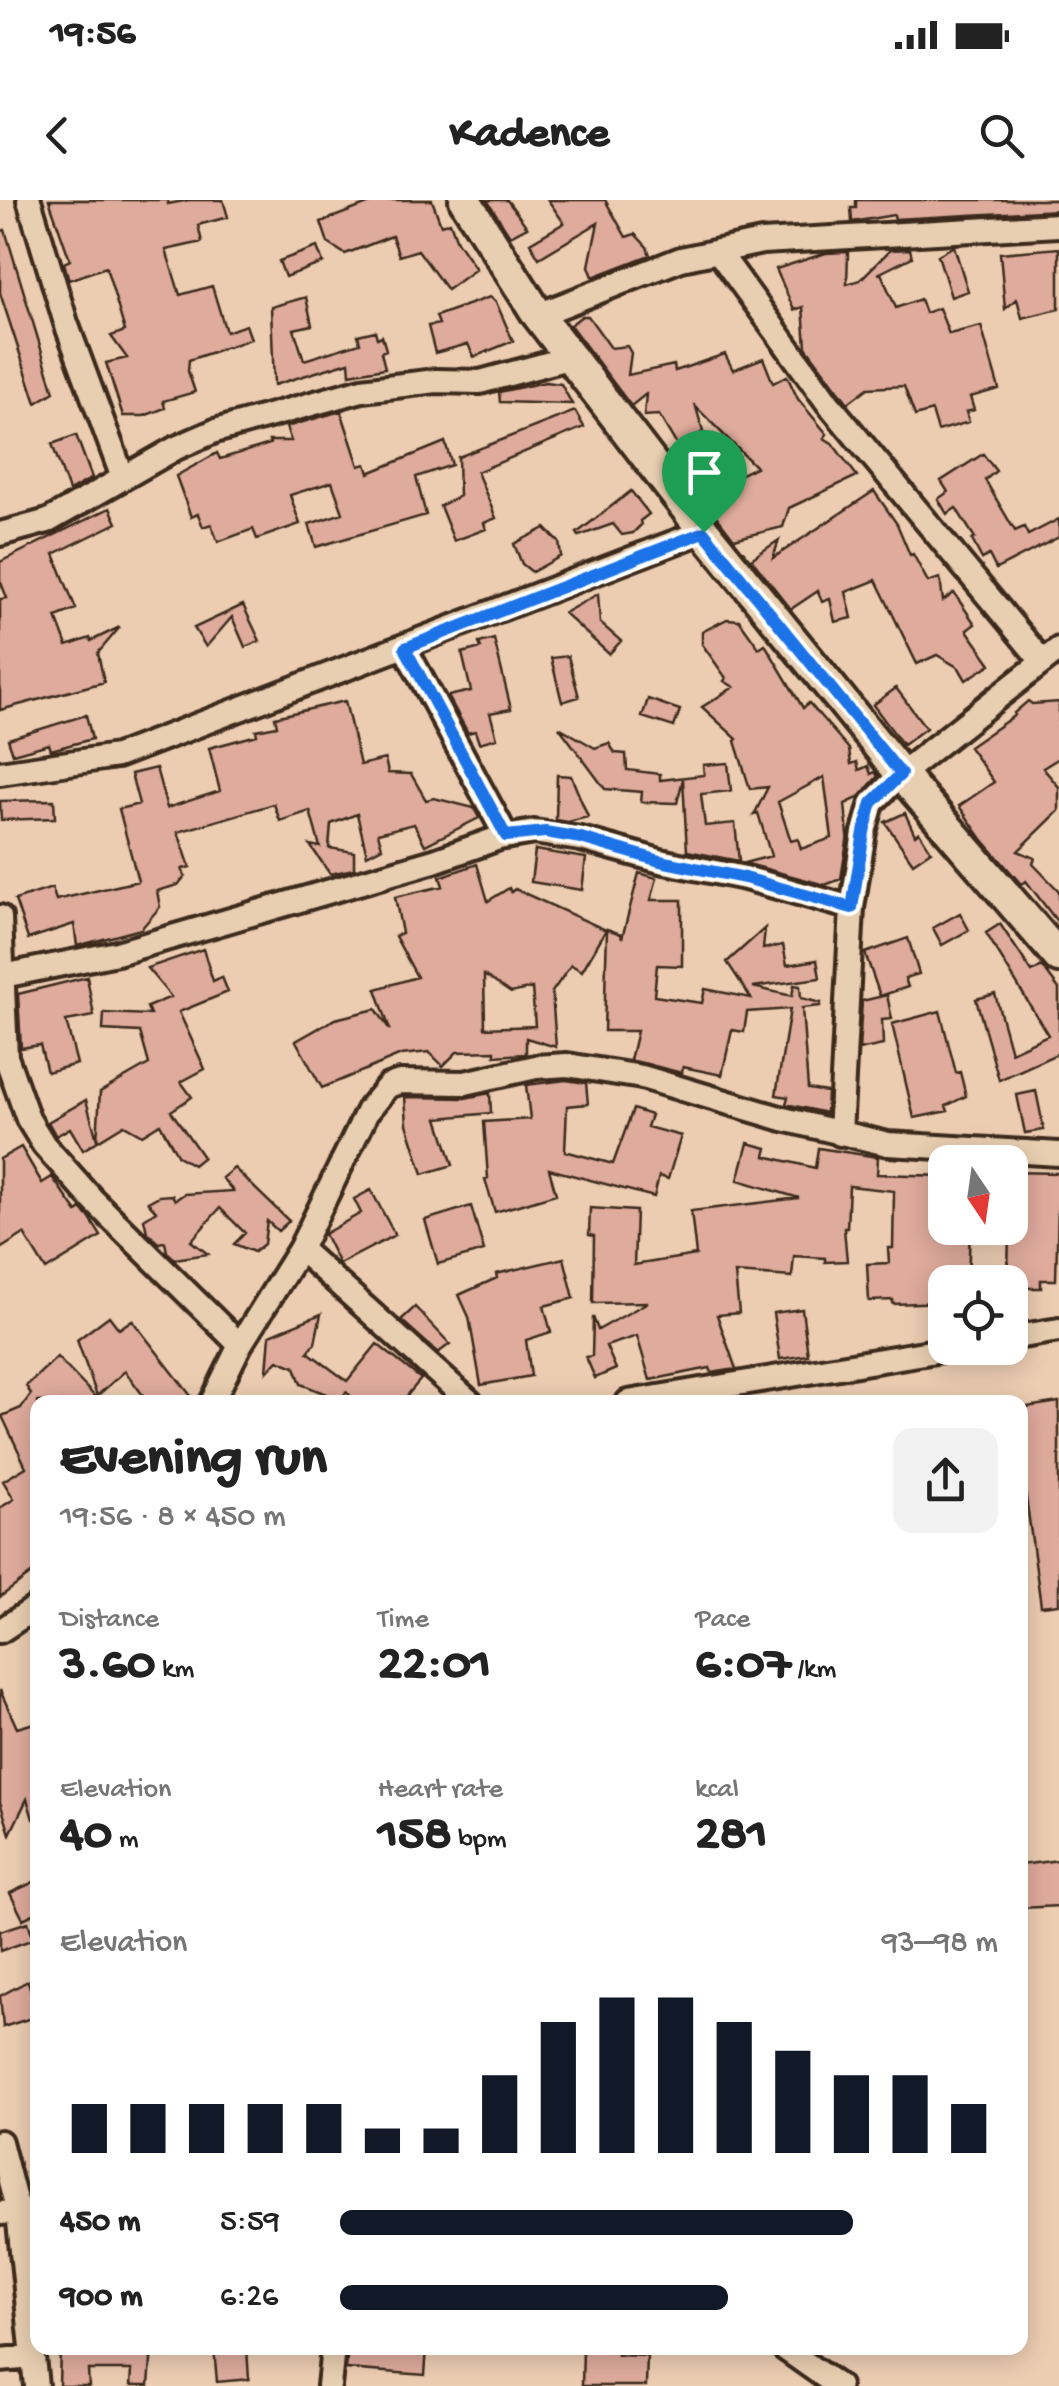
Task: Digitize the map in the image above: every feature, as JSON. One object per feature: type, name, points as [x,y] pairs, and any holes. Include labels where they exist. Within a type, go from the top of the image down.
[{"type":"street","points":[[30,200],[66,322],[123,478]]},
{"type":"street","points":[[465,200],[538,315],[704,532],[901,774],[1059,957]]},
{"type":"street","points":[[538,315],[681,259],[762,242],[1059,224]]},
{"type":"street","points":[[718,252],[828,403],[1050,655],[901,774],[872,803],[852,908],[840,1134]]},
{"type":"street","points":[[0,534],[48,521],[215,431],[328,398],[408,383],[480,382],[572,357]]},
{"type":"street","points":[[0,772],[117,756],[704,532]]},
{"type":"street","points":[[405,648],[506,836]]},
{"type":"street","points":[[3,976],[116,954],[434,861],[506,836],[545,832],[745,878],[852,908]]},
{"type":"street","points":[[0,917],[6,1057],[28,1119],[44,1145],[93,1200],[240,1345]]},
{"type":"street","points":[[215,1395],[240,1345],[300,1249],[368,1110],[381,1092],[400,1082],[466,1083],[536,1066],[566,1065],[642,1076],[840,1134],[888,1144],[1059,1154]]},
{"type":"street","points":[[300,1249],[462,1395]]},
{"type":"street","points":[[1028,1335],[1059,1330]]},
{"type":"street","points":[[670,1395],[928,1352]]},
{"type":"street","points":[[0,1631],[30,1611]]},
{"type":"street","points":[[0,2142],[18,2212],[30,2337]]},
{"type":"street","points":[[32,2355],[36,2386]]},
{"type":"street","points":[[329,2386],[331,2355]]},
{"type":"street","points":[[794,2355],[838,2386]]},
{"type":"street","points":[[0,2360],[32,2358]]},
{"type":"building","points":[[49,200],[168,200],[168,204],[223,200],[228,217],[198,225],[202,242],[166,250],[180,295],[212,286],[226,332],[246,325],[251,339],[189,360],[188,371],[195,392],[163,401],[165,408],[144,416],[123,416],[106,363],[127,358],[111,336],[125,331],[106,267],[69,280],[64,263],[70,260]]},
{"type":"building","points":[[378,200],[432,200],[441,225],[450,222],[457,241],[476,269],[447,290],[418,250],[399,256],[392,236],[345,254],[328,243],[321,222]]},
{"type":"building","points":[[487,200],[507,200],[527,227],[510,236]]},
{"type":"building","points":[[548,200],[605,200],[626,237],[635,234],[650,255],[593,277],[589,266],[598,223],[539,258],[530,243],[564,223]]},
{"type":"building","points":[[856,200],[1059,200],[1059,210],[895,219],[894,215],[852,222],[851,208],[856,208]]},
{"type":"building","points":[[5,230],[54,392],[36,403],[0,293],[0,231]]},
{"type":"building","points":[[954,246],[968,291],[951,297],[938,255]]},
{"type":"building","points":[[317,247],[323,263],[285,277],[279,261]]},
{"type":"building","points":[[1059,248],[1059,309],[1022,318],[1017,299],[1005,309],[1000,253]]},
{"type":"building","points":[[910,249],[912,257],[878,274],[881,273],[896,308],[920,299],[925,313],[939,308],[949,334],[981,326],[999,389],[970,397],[974,410],[966,412],[969,422],[938,431],[932,411],[915,416],[904,386],[868,388],[848,403],[806,347],[803,307],[794,310],[776,269],[826,253],[848,252],[847,284],[860,280],[890,250]]},
{"type":"building","points":[[306,297],[312,325],[294,329],[304,360],[360,343],[358,335],[375,331],[377,338],[382,336],[386,350],[381,352],[385,368],[350,374],[349,362],[274,385],[271,307]]},
{"type":"building","points":[[490,297],[496,302],[513,341],[474,357],[468,344],[435,353],[428,326],[439,324],[436,316]]},
{"type":"building","points":[[588,316],[611,348],[627,346],[631,353],[628,375],[674,365],[675,371],[725,354],[733,370],[763,358],[773,383],[787,376],[798,399],[827,434],[824,438],[857,476],[789,508],[783,527],[734,539],[674,461],[691,448],[710,475],[715,473],[718,485],[756,467],[696,407],[703,432],[678,447],[659,415],[644,416],[646,394],[631,406],[570,325]]},
{"type":"building","points":[[545,382],[561,384],[572,404],[500,402],[499,392]]},
{"type":"building","points":[[341,411],[359,466],[366,464],[369,473],[445,442],[452,465],[416,477],[426,515],[316,547],[309,524],[343,513],[332,482],[290,495],[300,524],[257,539],[253,529],[218,542],[211,524],[203,527],[198,514],[191,517],[176,476],[217,453],[220,459],[270,444],[269,441],[291,441],[286,427]]},
{"type":"building","points":[[575,411],[584,427],[477,472],[496,518],[484,523],[486,529],[454,541],[440,506],[459,496],[458,457]]},
{"type":"building","points":[[76,435],[92,478],[69,491],[52,444]]},
{"type":"building","points":[[983,454],[996,471],[985,480],[1015,531],[1024,527],[1028,535],[1059,519],[1059,537],[996,569],[989,555],[982,559],[972,540],[975,538],[956,508],[947,514],[938,499],[948,492],[941,481]]},
{"type":"building","points":[[631,491],[649,514],[633,533],[622,535],[613,524],[579,536],[577,533]]},
{"type":"building","points":[[874,491],[928,582],[940,578],[943,601],[954,593],[975,624],[967,630],[991,664],[966,680],[959,668],[937,655],[917,664],[876,580],[846,592],[852,618],[835,622],[830,599],[822,602],[818,591],[791,609],[751,559],[779,540],[773,558]]},
{"type":"building","points":[[110,508],[117,523],[54,554],[76,609],[56,617],[67,646],[90,638],[91,641],[120,627],[98,653],[104,682],[0,710],[0,599],[7,598],[0,580],[0,562]]},
{"type":"building","points":[[545,528],[559,542],[561,556],[532,572],[522,564],[514,544]]},
{"type":"building","points":[[598,594],[600,623],[621,641],[609,654],[564,613]]},
{"type":"building","points":[[243,605],[260,641],[245,647],[232,617],[206,647],[194,628]]},
{"type":"building","points":[[727,619],[739,620],[759,648],[765,644],[803,708],[809,703],[849,749],[851,764],[857,762],[859,770],[868,766],[871,774],[875,772],[878,776],[858,798],[845,804],[848,835],[841,879],[825,885],[744,863],[771,856],[758,813],[754,815],[768,787],[750,789],[737,739],[702,707],[734,687],[724,681],[726,678],[702,644],[702,632]],"holes":[[[824,777],[832,838],[801,849],[798,839],[791,841],[778,802]]]},
{"type":"building","points":[[494,639],[511,709],[490,713],[497,738],[479,743],[475,731],[468,733],[448,696],[471,691],[462,653],[481,648],[479,643]]},
{"type":"building","points":[[568,656],[579,697],[562,702],[551,658]]},
{"type":"building","points":[[896,688],[926,728],[903,745],[873,705]]},
{"type":"building","points":[[648,699],[680,710],[674,727],[642,717]]},
{"type":"building","points":[[345,701],[360,765],[385,759],[388,773],[411,774],[426,800],[434,798],[474,808],[479,818],[425,845],[414,824],[378,833],[382,847],[367,855],[357,814],[331,824],[329,848],[354,852],[354,869],[330,874],[310,845],[320,847],[310,811],[280,821],[274,804],[178,832],[190,867],[182,869],[185,876],[178,885],[157,891],[160,907],[141,929],[77,946],[74,924],[28,939],[15,900],[52,888],[56,900],[138,881],[119,809],[139,804],[131,774],[156,768],[167,808],[220,791],[209,748],[277,726],[275,717]]},
{"type":"building","points":[[1028,701],[1059,702],[1059,758],[1043,768],[1059,787],[1059,811],[1018,851],[1035,858],[1033,864],[1059,891],[1059,924],[1026,881],[1021,884],[982,839],[959,806],[994,782],[969,747],[1015,715]]},
{"type":"building","points":[[86,715],[92,739],[51,750],[49,744],[13,754],[8,739]]},
{"type":"building","points":[[559,727],[595,748],[609,743],[615,753],[626,754],[627,770],[660,774],[660,780],[704,775],[703,765],[728,763],[731,791],[701,794],[705,826],[735,823],[739,861],[687,851],[683,779],[677,803],[641,802],[642,792],[605,789]]},
{"type":"building","points":[[557,775],[571,776],[588,817],[568,822],[556,820]]},
{"type":"building","points":[[54,800],[55,818],[1,820],[0,801]]},
{"type":"building","points":[[905,813],[915,835],[919,832],[931,851],[913,863],[885,822]]},
{"type":"building","points":[[535,850],[586,858],[582,890],[531,882]]},
{"type":"building","points":[[477,864],[488,901],[509,888],[511,892],[515,889],[606,930],[582,971],[571,965],[552,992],[556,1047],[526,1038],[526,1054],[457,1052],[443,1066],[429,1052],[401,1055],[322,1088],[296,1041],[335,1019],[376,1009],[390,1030],[376,989],[417,977],[395,936],[402,933],[395,897],[443,886],[440,877]],"holes":[[[484,975],[511,993],[532,988],[535,1026],[485,1028]]]},
{"type":"building","points":[[639,873],[657,878],[651,900],[682,900],[682,966],[657,965],[654,996],[702,1003],[705,989],[751,998],[727,962],[765,928],[763,949],[783,945],[787,965],[817,960],[820,978],[753,987],[792,996],[794,985],[800,986],[801,998],[821,1003],[802,1008],[808,1089],[827,1092],[826,1113],[786,1104],[788,1097],[776,1095],[790,1009],[747,1012],[744,1032],[732,1030],[722,1075],[683,1067],[682,1073],[630,1060],[637,1031],[604,1031],[607,929],[622,938]]},
{"type":"building","points":[[960,913],[969,930],[942,945],[933,928]]},
{"type":"building","points":[[1000,924],[1032,972],[1042,966],[1059,989],[1059,1053],[999,1080],[976,999],[995,994],[1011,1052],[1048,1035],[986,933]]},
{"type":"building","points":[[908,938],[919,974],[905,978],[908,987],[880,996],[865,953]]},
{"type":"building","points":[[203,949],[213,981],[222,977],[228,992],[179,1012],[205,1069],[181,1082],[192,1097],[171,1111],[203,1157],[193,1165],[178,1156],[160,1124],[142,1135],[124,1125],[83,1150],[70,1128],[56,1136],[48,1122],[86,1100],[97,1140],[100,1092],[149,1064],[140,1032],[103,1030],[104,1013],[150,1015],[147,1007],[171,997],[147,968]]},
{"type":"building","points":[[87,977],[94,1016],[66,1021],[77,1064],[47,1072],[40,1045],[21,1048],[18,994]]},
{"type":"building","points":[[887,995],[892,1019],[882,1020],[883,1045],[859,1050],[862,1001]]},
{"type":"building","points":[[940,1011],[966,1096],[946,1106],[948,1111],[914,1118],[892,1024]]},
{"type":"building","points":[[566,1080],[586,1083],[588,1104],[567,1106],[565,1151],[613,1164],[633,1109],[651,1115],[647,1127],[681,1136],[668,1179],[659,1176],[654,1197],[549,1169],[556,1194],[495,1212],[485,1179],[488,1178],[484,1122],[530,1119],[526,1085]]},
{"type":"building","points":[[1036,1091],[1044,1130],[1025,1133],[1017,1095]]},
{"type":"building","points":[[490,1093],[491,1113],[438,1118],[453,1165],[423,1174],[407,1124],[405,1097],[465,1098]]},
{"type":"building","points":[[748,1143],[767,1148],[765,1156],[815,1168],[818,1148],[878,1157],[877,1174],[928,1176],[928,1245],[969,1245],[969,1265],[928,1265],[928,1303],[869,1301],[867,1264],[889,1263],[888,1248],[893,1248],[894,1191],[849,1186],[844,1228],[847,1261],[825,1262],[825,1258],[794,1256],[792,1277],[735,1273],[739,1313],[717,1315],[736,1369],[712,1373],[710,1368],[650,1380],[637,1336],[606,1346],[616,1369],[595,1378],[586,1357],[592,1356],[593,1317],[598,1330],[648,1302],[593,1303],[594,1236],[589,1235],[590,1208],[636,1211],[634,1265],[696,1255],[691,1211],[799,1198],[738,1180]]},
{"type":"building","points":[[21,1147],[42,1183],[52,1177],[77,1212],[81,1209],[89,1217],[101,1236],[46,1270],[24,1234],[0,1249],[0,1159]]},
{"type":"building","points":[[234,1168],[289,1221],[278,1231],[267,1221],[264,1244],[254,1252],[234,1244],[245,1233],[220,1208],[191,1241],[208,1254],[175,1259],[167,1252],[165,1242],[158,1243],[147,1232],[144,1219],[156,1211],[148,1202],[159,1196],[172,1195],[175,1200],[184,1194],[233,1191],[222,1178]]},
{"type":"building","points":[[1028,1172],[1059,1173],[1056,1280],[1041,1280],[1041,1288],[1028,1288],[1028,1265],[1008,1265],[1009,1245],[1028,1245]]},
{"type":"building","points":[[371,1190],[395,1235],[339,1264],[324,1234],[361,1213],[354,1199]]},
{"type":"building","points":[[471,1206],[484,1251],[438,1264],[425,1220]]},
{"type":"building","points":[[564,1258],[574,1298],[544,1306],[551,1332],[526,1340],[531,1376],[481,1385],[469,1317],[459,1295],[497,1278],[496,1274]]},
{"type":"building","points":[[415,1307],[450,1344],[438,1353],[401,1320]]},
{"type":"building","points":[[802,1309],[808,1355],[780,1359],[773,1313]]},
{"type":"building","points":[[321,1314],[315,1343],[308,1352],[347,1381],[377,1344],[421,1379],[408,1395],[346,1392],[328,1395],[301,1384],[295,1367],[278,1360],[267,1372],[270,1335]]},
{"type":"building","points":[[109,1316],[119,1329],[132,1320],[190,1395],[143,1395],[125,1371],[97,1395],[77,1340]]},
{"type":"building","points":[[57,1357],[93,1395],[30,1395],[26,1386]]},
{"type":"building","points":[[30,1395],[30,1575],[0,1597],[0,1508],[14,1499],[3,1481],[26,1467],[2,1416],[21,1408]]},
{"type":"building","points":[[1059,1402],[1059,1604],[1041,1606],[1028,1512],[1028,1407]]},
{"type":"building","points":[[0,1690],[17,1728],[30,1724],[30,1809],[27,1799],[10,1834],[0,1802]]},
{"type":"building","points":[[1059,1860],[1059,1906],[1028,1908],[1028,1864]]},
{"type":"building","points":[[30,1884],[30,1916],[23,1919],[10,1893]]},
{"type":"building","points":[[28,1922],[30,1940],[0,1951],[0,1931]]},
{"type":"building","points":[[28,1981],[30,2019],[3,2027],[0,1996]]},
{"type":"building","points":[[60,2355],[151,2355],[149,2385],[131,2385],[132,2370],[88,2370],[89,2386],[59,2386]]},
{"type":"building","points":[[215,2355],[247,2355],[249,2379],[217,2382]]},
{"type":"building","points":[[347,2355],[426,2355],[425,2375],[346,2369]]},
{"type":"building","points":[[583,2355],[647,2356],[646,2386],[582,2386]]},
{"type":"route","points":[[704,532],[901,774],[872,803],[852,908],[581,838],[545,832],[506,836],[405,648],[704,532]]}]
